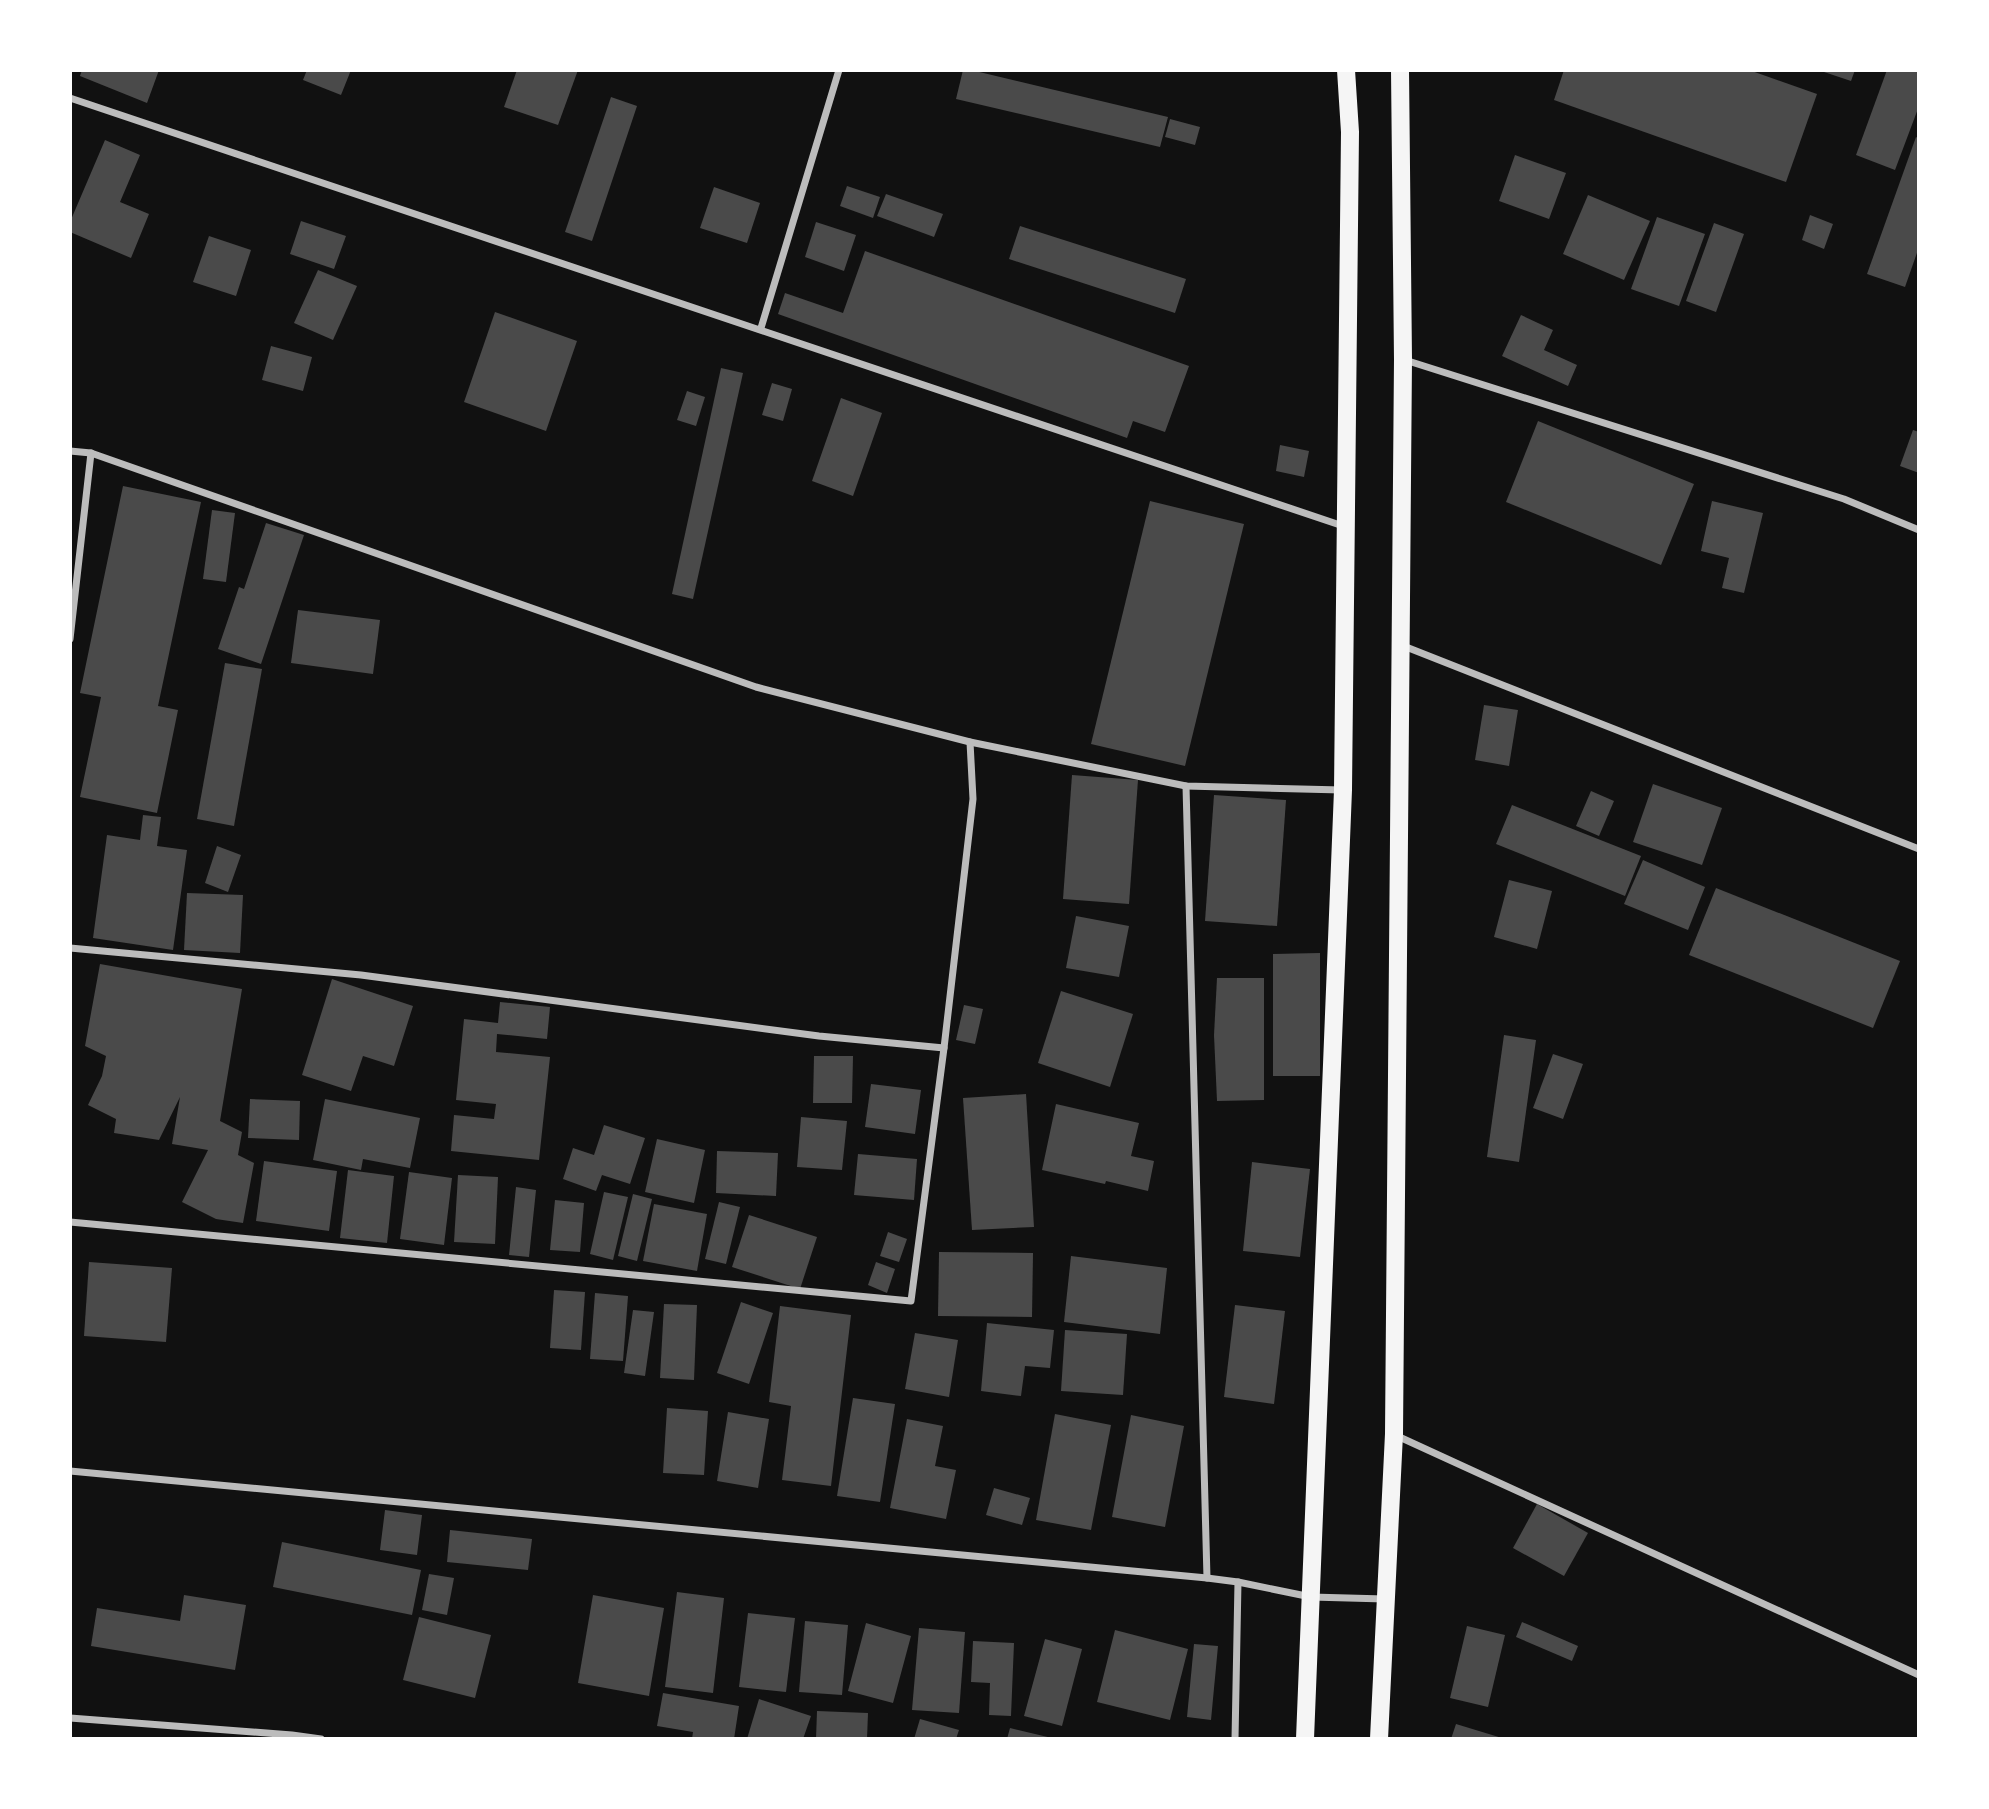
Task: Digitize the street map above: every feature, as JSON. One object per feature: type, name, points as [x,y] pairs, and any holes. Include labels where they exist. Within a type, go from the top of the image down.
[{"type":"main road","points":[[1305,1739],[1343,790],[1350,132],[1346,70]]},
{"type":"main road","points":[[1379,1739],[1394,1434],[1402,359],[1400,70]]},
{"type":"street","points":[[761,328],[839,70]]},
{"type":"street","points":[[70,98],[1347,527]]},
{"type":"street","points":[[1402,359],[1843,499],[1919,530]]},
{"type":"street","points":[[70,451],[91,453],[756,687],[970,742],[1186,786],[1343,790]]},
{"type":"street","points":[[70,639],[91,453]]},
{"type":"street","points":[[1400,645],[1919,849]]},
{"type":"street","points":[[70,1222],[911,1301],[973,799],[970,742]]},
{"type":"street","points":[[1186,786],[1207,1578]]},
{"type":"street","points":[[70,948],[361,975],[819,1036],[944,1048]]},
{"type":"street","points":[[1394,1434],[1919,1675]]},
{"type":"street","points":[[70,1471],[1207,1578],[1311,1597],[1386,1599]]},
{"type":"street","points":[[1235,1739],[1238,1582]]},
{"type":"street","points":[[70,1718],[321,1739]]},
{"type":"building","points":[[82,70],[159,70],[147,103],[80,76]]},
{"type":"building","points":[[307,70],[351,70],[341,95],[303,80]]},
{"type":"building","points":[[517,70],[578,70],[558,125],[504,107]]},
{"type":"building","points":[[963,70],[1168,117],[1160,147],[956,99]]},
{"type":"building","points":[[1564,70],[1749,70],[1817,94],[1786,182],[1554,100]]},
{"type":"building","points":[[1818,70],[1855,70],[1851,81]]},
{"type":"building","points":[[1887,70],[1919,70],[1919,106],[1895,170],[1856,155]]},
{"type":"building","points":[[611,97],[637,106],[592,241],[565,232]]},
{"type":"building","points":[[1170,119],[1200,127],[1195,145],[1165,137]]},
{"type":"building","points":[[1916,137],[1919,139],[1919,247],[1905,287],[1867,274]]},
{"type":"building","points":[[105,140],[140,155],[120,202],[149,214],[131,258],[70,232],[70,222]]},
{"type":"building","points":[[1515,155],[1566,173],[1549,219],[1499,201]]},
{"type":"building","points":[[847,186],[880,197],[873,218],[840,206]]},
{"type":"building","points":[[714,187],[760,203],[747,243],[700,228]]},
{"type":"building","points":[[886,194],[943,214],[934,237],[877,216]]},
{"type":"building","points":[[1588,195],[1650,221],[1624,280],[1563,254]]},
{"type":"building","points":[[1810,215],[1833,224],[1824,249],[1802,240]]},
{"type":"building","points":[[1657,217],[1705,234],[1679,306],[1631,289]]},
{"type":"building","points":[[301,221],[346,236],[334,269],[290,254]]},
{"type":"building","points":[[816,222],[856,235],[844,271],[805,257]]},
{"type":"building","points":[[1714,223],[1744,234],[1716,312],[1686,301]]},
{"type":"building","points":[[1020,226],[1186,279],[1175,313],[1009,259]]},
{"type":"building","points":[[209,236],[251,250],[236,296],[193,282]]},
{"type":"building","points":[[865,251],[1189,366],[1165,432],[1133,421],[1127,438],[778,314],[785,293],[843,313]]},
{"type":"building","points":[[318,270],[357,286],[333,340],[294,323]]},
{"type":"building","points":[[495,312],[577,341],[546,431],[464,402]]},
{"type":"building","points":[[1521,315],[1553,330],[1544,350],[1577,365],[1568,386],[1502,356]]},
{"type":"building","points":[[271,346],[312,357],[303,391],[262,380]]},
{"type":"building","points":[[721,368],[743,373],[693,599],[672,594]]},
{"type":"building","points":[[772,383],[792,389],[783,421],[762,415]]},
{"type":"building","points":[[687,391],[705,397],[696,426],[677,420]]},
{"type":"building","points":[[841,398],[882,413],[853,496],[812,481]]},
{"type":"building","points":[[1538,421],[1694,484],[1661,565],[1506,502]]},
{"type":"building","points":[[1913,430],[1919,432],[1919,473],[1900,466]]},
{"type":"building","points":[[1280,445],[1309,451],[1304,477],[1276,471]]},
{"type":"building","points":[[123,486],[201,502],[158,706],[178,710],[157,813],[80,797],[101,697],[80,693]]},
{"type":"building","points":[[1150,501],[1244,524],[1185,766],[1091,744]]},
{"type":"building","points":[[1712,501],[1763,513],[1744,593],[1722,588],[1729,558],[1701,551]]},
{"type":"building","points":[[212,510],[235,513],[226,582],[203,579]]},
{"type":"building","points":[[266,523],[304,535],[261,664],[218,649],[239,587],[244,589]]},
{"type":"building","points":[[298,610],[380,620],[373,674],[291,663]]},
{"type":"building","points":[[225,663],[262,669],[234,826],[197,819]]},
{"type":"building","points":[[1484,705],[1518,710],[1509,766],[1475,760]]},
{"type":"building","points":[[1072,775],[1138,780],[1129,904],[1063,899]]},
{"type":"building","points":[[1653,784],[1722,808],[1702,865],[1633,842]]},
{"type":"building","points":[[1591,791],[1614,801],[1599,836],[1576,826]]},
{"type":"building","points":[[1214,795],[1286,800],[1277,926],[1205,921]]},
{"type":"building","points":[[1512,805],[1641,856],[1625,896],[1496,844]]},
{"type":"building","points":[[143,815],[161,817],[157,846],[187,850],[173,950],[93,938],[107,835],[140,840]]},
{"type":"building","points":[[217,846],[241,855],[228,892],[205,883]]},
{"type":"building","points":[[1643,860],[1705,887],[1688,930],[1624,904]]},
{"type":"building","points":[[1509,880],[1552,891],[1537,949],[1494,937]]},
{"type":"building","points":[[1716,888],[1900,961],[1873,1028],[1689,955]]},
{"type":"building","points":[[187,893],[243,895],[240,953],[184,950]]},
{"type":"building","points":[[1076,916],[1129,926],[1119,977],[1066,968]]},
{"type":"building","points":[[1320,953],[1320,1076],[1273,1076],[1273,954]]},
{"type":"building","points":[[100,964],[242,989],[220,1121],[242,1132],[238,1155],[254,1163],[243,1223],[216,1219],[182,1202],[208,1150],[172,1144],[180,1097],[159,1140],[114,1133],[116,1119],[88,1105],[102,1076],[106,1056],[85,1046]]},
{"type":"building","points":[[1217,978],[1264,978],[1264,1100],[1217,1101],[1214,1035]]},
{"type":"building","points":[[332,979],[413,1006],[394,1066],[363,1056],[351,1091],[302,1075]]},
{"type":"building","points":[[1061,991],[1133,1014],[1110,1087],[1038,1063]]},
{"type":"building","points":[[500,1002],[550,1007],[547,1039],[497,1034],[496,1052],[550,1057],[539,1160],[451,1151],[454,1115],[494,1119],[496,1104],[456,1100],[464,1019],[498,1023]]},
{"type":"building","points":[[964,1005],[983,1009],[975,1044],[956,1040]]},
{"type":"building","points":[[1504,1035],[1536,1040],[1519,1162],[1487,1157]]},
{"type":"building","points":[[1553,1054],[1583,1064],[1563,1119],[1533,1108]]},
{"type":"building","points":[[814,1056],[853,1056],[852,1103],[813,1103]]},
{"type":"building","points":[[871,1084],[921,1090],[915,1134],[865,1127]]},
{"type":"building","points":[[1026,1094],[1034,1227],[972,1230],[963,1098]]},
{"type":"building","points":[[250,1099],[300,1101],[299,1140],[248,1138]]},
{"type":"building","points":[[325,1099],[420,1118],[410,1168],[363,1159],[361,1170],[313,1160]]},
{"type":"building","points":[[1056,1104],[1139,1123],[1131,1156],[1154,1161],[1148,1191],[1042,1170]]},
{"type":"building","points":[[801,1117],[847,1121],[842,1170],[797,1167]]},
{"type":"building","points":[[604,1125],[645,1138],[630,1184],[602,1175],[596,1191],[563,1179],[573,1148],[594,1155]]},
{"type":"building","points":[[657,1139],[705,1150],[694,1203],[645,1192]]},
{"type":"building","points":[[717,1151],[778,1153],[776,1196],[716,1193]]},
{"type":"building","points":[[858,1154],[917,1159],[914,1200],[854,1195]]},
{"type":"building","points":[[264,1161],[337,1171],[329,1231],[256,1221]]},
{"type":"building","points":[[1252,1162],[1310,1169],[1300,1257],[1243,1251]]},
{"type":"building","points":[[348,1170],[394,1176],[387,1243],[340,1238]]},
{"type":"building","points":[[409,1172],[452,1178],[444,1245],[400,1239]]},
{"type":"building","points":[[458,1175],[498,1177],[495,1244],[454,1242]]},
{"type":"building","points":[[516,1187],[536,1190],[529,1257],[509,1255]]},
{"type":"building","points":[[604,1192],[628,1197],[613,1260],[590,1254]]},
{"type":"building","points":[[633,1194],[652,1199],[637,1261],[618,1256]]},
{"type":"building","points":[[555,1200],[584,1203],[580,1252],[550,1250]]},
{"type":"building","points":[[719,1202],[740,1207],[726,1264],[705,1259]]},
{"type":"building","points":[[654,1204],[707,1214],[697,1271],[643,1261]]},
{"type":"building","points":[[749,1215],[817,1237],[800,1289],[732,1267]]},
{"type":"building","points":[[888,1232],[907,1239],[899,1262],[880,1256]]},
{"type":"building","points":[[939,1252],[1033,1253],[1032,1317],[938,1316]]},
{"type":"building","points":[[1071,1256],[1167,1268],[1160,1334],[1064,1322]]},
{"type":"building","points":[[89,1262],[172,1268],[166,1342],[84,1336]]},
{"type":"building","points":[[876,1262],[895,1269],[887,1293],[868,1285]]},
{"type":"building","points":[[554,1290],[585,1292],[581,1350],[550,1348]]},
{"type":"building","points":[[595,1293],[628,1296],[623,1361],[590,1359]]},
{"type":"building","points":[[741,1302],[773,1313],[749,1384],[717,1373]]},
{"type":"building","points":[[664,1304],[697,1305],[694,1380],[660,1378]]},
{"type":"building","points":[[1235,1305],[1285,1311],[1274,1404],[1224,1397]]},
{"type":"building","points":[[780,1306],[851,1315],[831,1486],[782,1480],[791,1406],[769,1402]]},
{"type":"building","points":[[633,1310],[654,1312],[645,1376],[624,1373]]},
{"type":"building","points":[[987,1323],[1054,1330],[1050,1368],[1025,1366],[1021,1396],[981,1391]]},
{"type":"building","points":[[1065,1330],[1127,1334],[1123,1395],[1061,1391]]},
{"type":"building","points":[[915,1333],[958,1340],[949,1397],[905,1389]]},
{"type":"building","points":[[853,1398],[895,1404],[880,1502],[837,1496]]},
{"type":"building","points":[[667,1408],[708,1411],[704,1475],[663,1473]]},
{"type":"building","points":[[728,1412],[769,1419],[758,1488],[717,1481]]},
{"type":"building","points":[[1055,1414],[1111,1425],[1091,1530],[1036,1520]]},
{"type":"building","points":[[1131,1415],[1184,1426],[1165,1527],[1112,1517]]},
{"type":"building","points":[[907,1419],[943,1426],[935,1466],[956,1470],[946,1519],[890,1508]]},
{"type":"building","points":[[994,1488],[1030,1498],[1022,1525],[986,1515]]},
{"type":"building","points":[[1537,1504],[1588,1533],[1564,1576],[1513,1548]]},
{"type":"building","points":[[385,1510],[422,1515],[417,1555],[380,1550]]},
{"type":"building","points":[[450,1530],[532,1539],[528,1570],[447,1562]]},
{"type":"building","points":[[282,1542],[421,1570],[412,1615],[273,1587]]},
{"type":"building","points":[[429,1574],[454,1578],[447,1615],[422,1610]]},
{"type":"building","points":[[677,1592],[724,1598],[713,1693],[665,1687]]},
{"type":"building","points":[[184,1595],[246,1605],[235,1670],[91,1646],[97,1608],[180,1621]]},
{"type":"building","points":[[593,1595],[664,1608],[649,1696],[578,1683]]},
{"type":"building","points":[[748,1613],[795,1618],[786,1692],[739,1687]]},
{"type":"building","points":[[419,1617],[491,1635],[475,1698],[403,1680]]},
{"type":"building","points":[[805,1621],[848,1625],[842,1695],[799,1692]]},
{"type":"building","points":[[1522,1622],[1578,1646],[1572,1661],[1516,1637]]},
{"type":"building","points":[[866,1623],[911,1636],[893,1703],[848,1691]]},
{"type":"building","points":[[1467,1626],[1505,1635],[1488,1707],[1450,1698]]},
{"type":"building","points":[[919,1628],[965,1632],[959,1713],[912,1710]]},
{"type":"building","points":[[1115,1630],[1188,1649],[1170,1720],[1097,1702]]},
{"type":"building","points":[[1045,1639],[1082,1649],[1062,1726],[1024,1716]]},
{"type":"building","points":[[973,1641],[1014,1643],[1011,1716],[989,1715],[990,1683],[971,1682]]},
{"type":"building","points":[[1194,1644],[1218,1646],[1211,1720],[1187,1717]]},
{"type":"building","points":[[663,1693],[739,1706],[734,1739],[692,1739],[693,1732],[657,1726]]},
{"type":"building","points":[[759,1699],[811,1716],[803,1739],[747,1739]]},
{"type":"building","points":[[817,1711],[868,1713],[867,1739],[816,1739]]},
{"type":"building","points":[[920,1719],[959,1730],[956,1739],[914,1739]]},
{"type":"building","points":[[1456,1724],[1502,1738],[1502,1739],[1451,1739]]},
{"type":"building","points":[[1010,1728],[1052,1738],[1052,1739],[1007,1739]]}]
